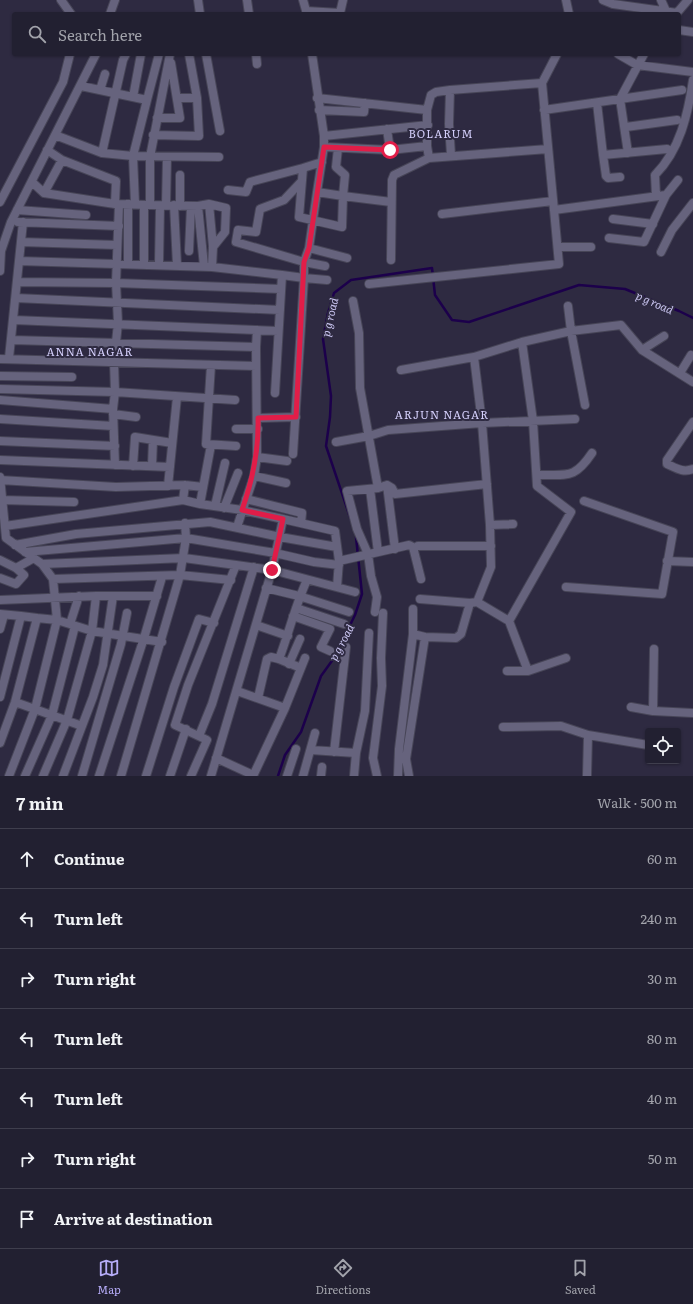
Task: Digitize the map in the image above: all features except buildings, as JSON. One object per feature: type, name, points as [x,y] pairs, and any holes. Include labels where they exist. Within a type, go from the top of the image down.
[{"type":"street","points":[[61,0],[70,12]]},
{"type":"street","points":[[111,12],[115,0]]},
{"type":"street","points":[[198,0],[200,12]]},
{"type":"street","points":[[247,0],[249,12]]},
{"type":"street","points":[[303,0],[306,12]]},
{"type":"street","points":[[340,12],[343,0]]},
{"type":"street","points":[[566,0],[569,12]]},
{"type":"street","points":[[603,0],[613,4],[669,12]]},
{"type":"street","points":[[662,0],[666,11]]},
{"type":"street","points":[[678,12],[688,0]]},
{"type":"street","points":[[681,30],[693,32]]},
{"type":"street","points":[[0,202],[62,82],[69,56]]},
{"type":"street","points":[[0,271],[1,251],[11,222],[95,56]]},
{"type":"street","points":[[102,153],[125,56]]},
{"type":"street","points":[[132,97],[141,56]]},
{"type":"street","points":[[128,264],[133,156],[158,56]]},
{"type":"street","points":[[153,135],[199,136],[196,98],[189,56]]},
{"type":"street","points":[[206,56],[220,131]]},
{"type":"street","points":[[256,56],[257,64]]},
{"type":"street","points":[[293,454],[304,262],[309,248],[314,220],[324,147],[324,136],[317,98],[312,56]]},
{"type":"street","points":[[369,284],[559,264],[542,83],[556,56]]},
{"type":"street","points":[[621,56],[637,65],[693,72]]},
{"type":"street","points":[[628,153],[626,126],[620,99],[643,56]]},
{"type":"street","points":[[157,118],[180,118],[178,98],[170,57]]},
{"type":"street","points":[[150,205],[150,157],[153,135],[170,57]]},
{"type":"street","points":[[100,90],[105,74]]},
{"type":"street","points":[[656,196],[655,174],[667,162],[684,126],[693,80]]},
{"type":"street","points":[[429,158],[427,146],[427,110],[428,99],[431,95],[436,92],[450,90],[542,83]]},
{"type":"street","points":[[81,86],[147,100]]},
{"type":"street","points":[[450,90],[449,124],[451,155]]},
{"type":"street","points":[[544,110],[682,90]]},
{"type":"street","points":[[178,98],[196,98]]},
{"type":"street","points":[[317,98],[365,102],[427,110]]},
{"type":"street","points":[[320,110],[364,112],[365,102]]},
{"type":"street","points":[[597,103],[606,176],[620,177]]},
{"type":"street","points":[[626,126],[677,120]]},
{"type":"street","points":[[324,136],[428,125]]},
{"type":"street","points":[[684,126],[693,129]]},
{"type":"street","points":[[387,129],[390,150]]},
{"type":"street","points":[[56,135],[102,153],[150,157],[219,157]]},
{"type":"street","points":[[324,147],[390,150],[427,146]]},
{"type":"street","points":[[303,168],[299,217],[342,227],[345,175],[336,167],[338,148]]},
{"type":"street","points":[[391,260],[392,180],[394,175],[429,158],[451,155],[548,149]]},
{"type":"street","points":[[603,155],[667,149]]},
{"type":"street","points":[[47,150],[62,160],[116,181],[115,204]]},
{"type":"street","points":[[166,157],[173,205],[177,265]]},
{"type":"street","points":[[44,193],[62,160]]},
{"type":"street","points":[[228,190],[246,192],[250,182],[322,162]]},
{"type":"street","points":[[173,205],[180,175]]},
{"type":"street","points":[[609,238],[644,242],[666,195],[678,180]]},
{"type":"street","points":[[32,182],[44,193],[115,204],[150,205]]},
{"type":"street","points":[[302,182],[284,200],[260,209],[256,232],[238,230],[236,242],[304,262],[325,266]]},
{"type":"street","points":[[317,192],[392,202]]},
{"type":"street","points":[[554,210],[666,195]]},
{"type":"street","points":[[442,214],[553,201]]},
{"type":"street","points":[[661,252],[672,230],[693,203]]},
{"type":"street","points":[[115,204],[119,204],[116,283],[118,323],[114,362],[115,392],[113,412],[115,465]]},
{"type":"street","points":[[144,264],[144,205],[194,206],[209,204],[226,208],[224,232],[212,247]]},
{"type":"street","points":[[208,267],[212,247],[209,204]]},
{"type":"street","points":[[159,264],[160,206],[173,205]]},
{"type":"street","points":[[189,251],[194,206]]},
{"type":"street","points":[[194,206],[208,267]]},
{"type":"street","points":[[17,210],[86,215]]},
{"type":"street","points":[[613,219],[653,224]]},
{"type":"street","points":[[11,222],[119,226]]},
{"type":"street","points":[[9,358],[23,222]]},
{"type":"street","points":[[21,242],[117,245]]},
{"type":"street","points":[[558,247],[591,247]]},
{"type":"street","points":[[309,248],[347,258]]},
{"type":"street","points":[[19,261],[177,265],[327,280]]},
{"type":"street","points":[[275,393],[282,275]]},
{"type":"street","points":[[18,282],[116,283],[281,289]]},
{"type":"street","points":[[16,298],[280,310]]},
{"type":"street","points":[[353,301],[359,333],[360,388],[369,436],[378,552]]},
{"type":"street","points":[[568,306],[571,331],[585,405]]},
{"type":"street","points":[[14,320],[118,323],[278,331]]},
{"type":"street","points":[[401,370],[474,357],[522,342],[571,331],[621,325],[642,350],[693,382]]},
{"type":"street","points":[[237,527],[254,476],[257,457],[257,330]]},
{"type":"street","points":[[642,350],[664,336]]},
{"type":"street","points":[[12,340],[256,347]]},
{"type":"street","points":[[509,621],[571,512],[537,486],[538,475],[533,421],[522,342]]},
{"type":"street","points":[[680,373],[691,355]]},
{"type":"street","points":[[413,634],[425,637],[456,638],[459,636],[473,602],[491,567],[487,484],[482,423],[474,357]]},
{"type":"street","points":[[0,359],[9,358],[256,366]]},
{"type":"street","points":[[211,365],[206,444],[236,446]]},
{"type":"street","points":[[0,376],[72,377]]},
{"type":"street","points":[[0,389],[115,392],[235,400]]},
{"type":"street","points":[[168,486],[177,397]]},
{"type":"street","points":[[0,400],[113,412],[136,417]]},
{"type":"street","points":[[258,418],[296,417]]},
{"type":"street","points":[[336,442],[369,436],[388,430],[482,423],[575,419]]},
{"type":"street","points":[[0,420],[113,426]]},
{"type":"street","points":[[693,422],[667,460],[667,464],[676,469],[687,472],[693,469]]},
{"type":"street","points":[[236,429],[258,429]]},
{"type":"street","points":[[133,466],[135,437],[172,442]]},
{"type":"street","points":[[152,466],[153,440]]},
{"type":"street","points":[[0,441],[115,446]]},
{"type":"street","points":[[200,504],[211,445]]},
{"type":"street","points":[[538,475],[574,474],[583,466],[592,453]]},
{"type":"street","points":[[257,457],[287,461]]},
{"type":"street","points":[[0,460],[133,466],[170,466]]},
{"type":"street","points":[[214,506],[225,463]]},
{"type":"street","points":[[224,508],[238,473]]},
{"type":"street","points":[[254,476],[286,483]]},
{"type":"street","points":[[0,477],[6,538],[42,564],[53,579],[56,596],[57,620],[35,709],[9,776]]},
{"type":"street","points":[[0,480],[116,487],[185,485],[203,486]]},
{"type":"street","points":[[377,776],[373,758],[382,686],[379,612],[367,554],[357,528],[347,491],[387,485],[392,488],[395,494],[487,484]]},
{"type":"street","points":[[183,500],[185,485]]},
{"type":"street","points":[[387,485],[395,549]]},
{"type":"street","points":[[246,499],[302,513],[301,523]]},
{"type":"street","points":[[2,500],[74,502]]},
{"type":"street","points":[[5,526],[183,500],[242,510],[335,531],[339,563],[337,587]]},
{"type":"street","points":[[566,587],[662,594],[673,532],[584,501]]},
{"type":"street","points":[[211,776],[272,570],[283,519]]},
{"type":"street","points":[[15,545],[76,534],[185,523],[210,522],[337,547]]},
{"type":"street","points":[[121,776],[162,642],[180,575],[184,558],[186,538],[185,523]]},
{"type":"street","points":[[490,525],[513,524]]},
{"type":"street","points":[[25,552],[186,538],[275,553],[314,562],[339,563],[349,558],[409,545],[413,547],[421,579]]},
{"type":"street","points":[[418,546],[491,546]]},
{"type":"street","points":[[16,568],[34,558]]},
{"type":"street","points":[[42,564],[184,558],[272,570],[355,592]]},
{"type":"street","points":[[0,560],[16,568],[24,575],[16,584],[0,578]]},
{"type":"street","points":[[667,561],[693,562]]},
{"type":"street","points":[[192,776],[207,740],[175,725],[188,685],[236,565]]},
{"type":"street","points":[[200,736],[212,704],[254,567]]},
{"type":"street","points":[[53,579],[162,577],[180,575],[231,580]]},
{"type":"street","points":[[99,776],[144,638],[162,577]]},
{"type":"street","points":[[279,659],[288,636],[299,596],[307,580]]},
{"type":"street","points":[[266,588],[299,596],[349,612]]},
{"type":"street","points":[[0,600],[56,596],[157,596]]},
{"type":"street","points":[[70,624],[79,596]]},
{"type":"street","points":[[43,776],[67,720],[92,631],[96,596]]},
{"type":"street","points":[[63,776],[103,665],[113,596]]},
{"type":"street","points":[[420,599],[473,602],[509,621],[528,671]]},
{"type":"street","points":[[296,608],[344,624]]},
{"type":"street","points":[[398,776],[398,749],[413,634],[413,609]]},
{"type":"street","points":[[82,776],[127,613]]},
{"type":"street","points":[[0,629],[2,614],[57,620],[92,631],[162,642]]},
{"type":"street","points":[[0,698],[21,616]]},
{"type":"street","points":[[293,616],[330,629],[321,647],[330,651]]},
{"type":"street","points":[[0,743],[15,702],[37,618]]},
{"type":"street","points":[[146,776],[174,687],[199,619],[214,623]]},
{"type":"street","points":[[25,776],[52,715],[75,626],[70,624]]},
{"type":"street","points":[[256,625],[288,636]]},
{"type":"street","points":[[354,776],[356,753],[365,711],[369,633]]},
{"type":"street","points":[[410,776],[406,759],[425,637]]},
{"type":"street","points":[[289,664],[300,640]]},
{"type":"street","points":[[334,752],[346,647]]},
{"type":"street","points":[[653,711],[654,649]]},
{"type":"street","points":[[258,698],[267,659],[270,657],[279,659],[301,668]]},
{"type":"street","points":[[216,758],[253,775],[285,708],[305,658]]},
{"type":"street","points":[[508,671],[528,671],[566,658]]},
{"type":"street","points":[[237,691],[285,708]]},
{"type":"street","points":[[15,702],[82,726]]},
{"type":"street","points":[[631,707],[653,711],[693,713]]},
{"type":"street","points":[[503,727],[561,726],[588,735],[645,744]]},
{"type":"street","points":[[170,776],[186,729]]},
{"type":"street","points":[[303,776],[315,733]]},
{"type":"street","points":[[587,776],[588,735]]},
{"type":"street","points":[[287,776],[296,748]]},
{"type":"street","points":[[311,750],[356,753]]},
{"type":"street","points":[[321,776],[322,767]]},
{"type":"street","points":[[234,776],[238,768]]},
{"type":"waterway","name":"p g road","points":[[351,520],[326,446],[331,396],[323,339],[334,293],[351,280],[432,268],[435,295],[452,320],[469,322],[579,285],[625,289],[693,318]]},
{"type":"waterway","name":"p g road","points":[[278,776],[285,755],[301,732],[321,676],[334,658],[355,615],[362,594],[356,537]]},
{"type":"district","name":"BOLARUM","points":[[441,133]]},
{"type":"district","name":"ANNA NAGAR","points":[[90,351]]},
{"type":"district","name":"ARJUN NAGAR","points":[[442,414]]},
{"type":"route","points":[[272,570],[283,519],[242,510],[254,476],[257,457],[258,418],[296,417],[304,262],[309,248],[324,147],[390,150]]}]
